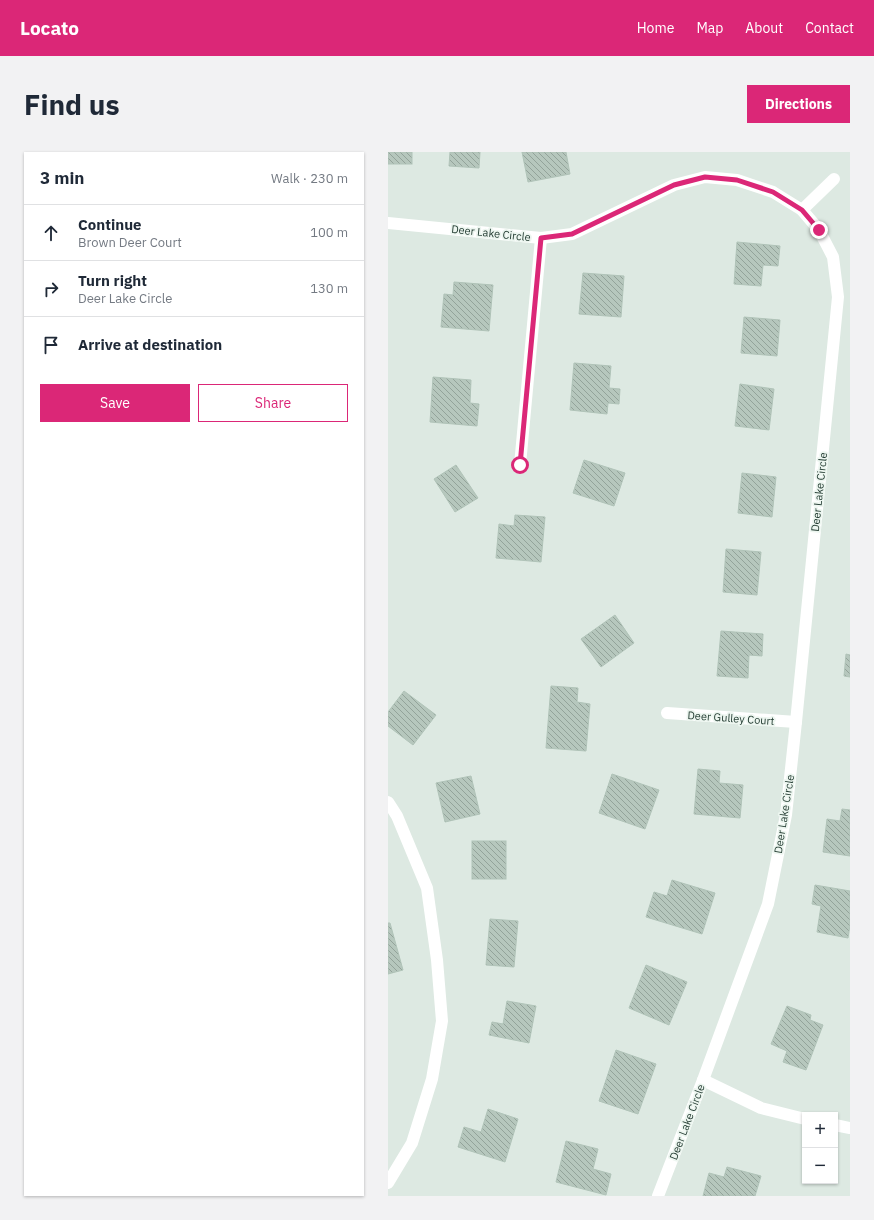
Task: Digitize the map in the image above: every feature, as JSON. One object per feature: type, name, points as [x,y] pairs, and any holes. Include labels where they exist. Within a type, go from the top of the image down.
[{"type":"street","name":"Deer Lake Circle","points":[[388,223],[541,238],[572,234],[674,185],[705,177],[737,180],[773,192],[802,210],[819,230],[833,257],[838,297],[786,815],[768,904],[703,1080],[658,1196]]},
{"type":"street","points":[[802,210],[834,178]]},
{"type":"street","points":[[520,465],[541,238]]},
{"type":"street","name":"Deer Gulley Court","points":[[666,713],[796,722]]},
{"type":"street","points":[[388,802],[397,816],[427,888],[438,960],[442,1021],[432,1079],[412,1143],[388,1183]]},
{"type":"street","points":[[703,1080],[761,1108],[802,1118]]},
{"type":"street","points":[[838,1126],[850,1128]]},
{"type":"building","points":[[388,152],[412,152],[412,164],[388,164]]},
{"type":"building","points":[[450,152],[480,152],[479,168],[449,166]]},
{"type":"building","points":[[522,152],[566,152],[570,174],[528,182]]},
{"type":"building","points":[[737,242],[780,246],[778,266],[763,265],[761,286],[734,284]]},
{"type":"building","points":[[583,273],[624,276],[621,317],[579,314]]},
{"type":"building","points":[[454,282],[493,285],[489,331],[441,327],[444,294],[453,295]]},
{"type":"building","points":[[744,317],[780,320],[777,356],[741,353]]},
{"type":"building","points":[[574,363],[611,366],[609,388],[620,389],[619,404],[608,403],[607,414],[570,410]]},
{"type":"building","points":[[433,377],[471,380],[470,403],[479,404],[477,426],[430,422]]},
{"type":"building","points":[[740,384],[774,389],[769,430],[735,426]]},
{"type":"building","points":[[584,460],[625,473],[614,506],[573,493]]},
{"type":"building","points":[[456,465],[478,498],[455,512],[434,479]]},
{"type":"building","points":[[742,473],[776,477],[772,517],[738,513]]},
{"type":"building","points":[[515,515],[545,517],[541,562],[496,558],[499,524],[514,526]]},
{"type":"building","points":[[726,549],[761,552],[757,595],[723,592]]},
{"type":"building","points":[[615,615],[634,643],[601,667],[581,639]]},
{"type":"building","points":[[721,631],[763,634],[762,656],[749,655],[748,678],[717,676]]},
{"type":"building","points":[[846,654],[850,655],[850,677],[844,676]]},
{"type":"building","points":[[551,686],[578,688],[577,702],[590,704],[586,751],[546,748]]},
{"type":"building","points":[[404,691],[436,715],[413,745],[388,726],[388,712]]},
{"type":"building","points":[[698,769],[720,771],[719,783],[743,785],[740,818],[694,814]]},
{"type":"building","points":[[612,774],[659,790],[645,829],[599,813]]},
{"type":"building","points":[[471,776],[480,814],[445,822],[436,783]]},
{"type":"building","points":[[842,809],[850,810],[850,856],[823,852],[827,819],[840,821]]},
{"type":"building","points":[[472,841],[506,841],[506,879],[472,879]]},
{"type":"building","points":[[672,880],[715,893],[702,934],[646,917],[654,892],[667,896]]},
{"type":"building","points":[[815,885],[850,891],[850,925],[848,938],[817,932],[821,906],[812,904]]},
{"type":"building","points":[[490,919],[518,921],[514,967],[486,965]]},
{"type":"building","points":[[388,923],[390,923],[403,970],[388,974]]},
{"type":"building","points":[[646,965],[687,982],[669,1025],[629,1008]]},
{"type":"building","points":[[507,1001],[536,1006],[529,1043],[489,1035],[492,1022],[503,1024]]},
{"type":"building","points":[[787,1006],[811,1015],[810,1020],[823,1025],[806,1070],[783,1062],[787,1051],[771,1044]]},
{"type":"building","points":[[616,1050],[656,1064],[638,1114],[599,1101]]},
{"type":"building","points":[[488,1109],[518,1119],[505,1162],[458,1147],[464,1127],[481,1132]]},
{"type":"building","points":[[566,1141],[598,1149],[593,1169],[611,1174],[606,1195],[556,1182]]},
{"type":"building","points":[[727,1167],[761,1176],[755,1196],[703,1196],[709,1173],[724,1177]]},
{"type":"route","points":[[520,465],[541,238],[572,234],[674,185],[705,177],[737,180],[773,192],[802,210],[819,230]]}]
